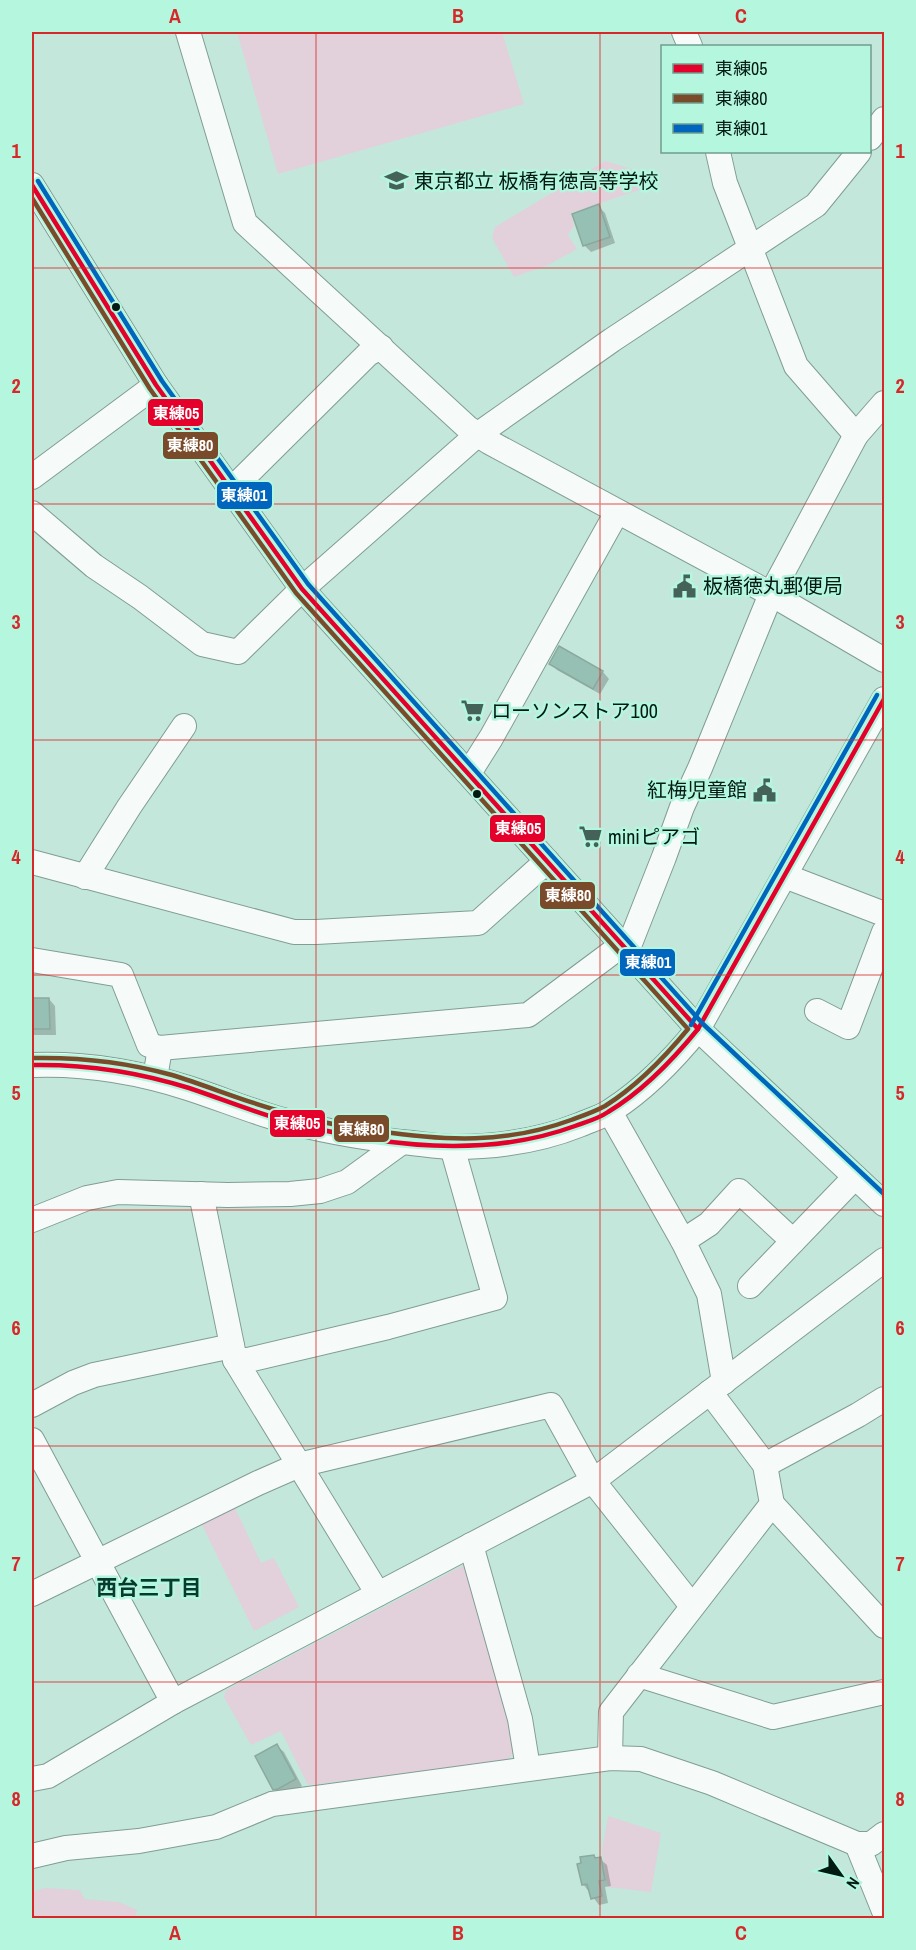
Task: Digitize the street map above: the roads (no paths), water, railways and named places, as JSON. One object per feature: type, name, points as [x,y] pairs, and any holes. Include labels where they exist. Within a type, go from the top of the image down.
[{"type":"street","points":[[188,32],[245,223],[477,435],[771,594],[885,660]]},
{"type":"street","points":[[871,137],[885,119]]},
{"type":"street","points":[[718,153],[724,183],[752,249],[796,366],[856,435]]},
{"type":"street","points":[[32,513],[94,566],[140,597],[202,644],[223,652],[238,652],[302,589],[477,435],[612,340],[816,205],[857,153]]},
{"type":"street","points":[[32,185],[156,384],[302,589],[698,1029],[885,1204]]},
{"type":"street","points":[[231,490],[368,354],[381,347]]},
{"type":"street","points":[[32,477],[156,384]]},
{"type":"street","points":[[32,960],[121,975],[149,1045],[160,1048],[528,1015],[624,948],[771,594],[856,435],[885,403]]},
{"type":"street","points":[[467,772],[491,738],[617,512]]},
{"type":"street","points":[[32,1065],[93,1067],[155,1078],[307,1126],[371,1139],[452,1147],[493,1146],[533,1139],[610,1112],[658,1074],[698,1029],[885,699]]},
{"type":"street","points":[[85,877],[184,726]]},
{"type":"street","points":[[32,862],[294,932],[316,932],[478,923],[547,861]]},
{"type":"street","points":[[785,876],[885,914]]},
{"type":"street","points":[[817,1011],[848,1027],[885,932]]},
{"type":"street","points":[[155,1078],[160,1048]]},
{"type":"street","points":[[610,1112],[683,1241],[709,1294],[717,1387],[765,1465],[772,1503],[885,1626]]},
{"type":"street","points":[[32,1220],[87,1198],[118,1192],[290,1194],[320,1191],[347,1182],[402,1142]]},
{"type":"street","points":[[32,1405],[73,1383],[94,1375],[233,1353],[248,1360],[388,1327],[495,1298],[452,1147]]},
{"type":"street","points":[[750,1286],[855,1177]]},
{"type":"street","points":[[683,1241],[709,1224],[739,1191],[793,1241]]},
{"type":"street","points":[[201,1194],[233,1353],[378,1594]]},
{"type":"street","points":[[32,1779],[48,1776],[173,1702],[593,1481],[885,1260]]},
{"type":"street","points":[[765,1465],[885,1399]]},
{"type":"street","points":[[32,1594],[299,1465],[551,1405],[593,1481],[692,1606]]},
{"type":"street","points":[[32,1440],[173,1702]]},
{"type":"street","points":[[610,1758],[611,1712],[772,1503]]},
{"type":"street","points":[[471,1545],[520,1719],[528,1768]]},
{"type":"street","points":[[639,1675],[773,1718],[885,1692]]},
{"type":"street","points":[[32,1856],[66,1848],[139,1841],[216,1827],[272,1804],[610,1758],[641,1759],[702,1779],[857,1844],[871,1844],[885,1833]]},
{"type":"street","points":[[857,1844],[885,1911]]},
{"type":"place","name":"東京都立 板橋有徳高等学校","points":[[396,181]]},
{"type":"place","name":"板橋徳丸郵便局","points":[[685,586]]},
{"type":"place","name":"ローソンストア100","points":[[473,711]]},
{"type":"place","name":"紅梅児童館","points":[[765,790]]},
{"type":"place","name":"miniピアゴ","points":[[590,837]]},
{"type":"district","name":"西台三丁目","points":[[149,1588]]}]
